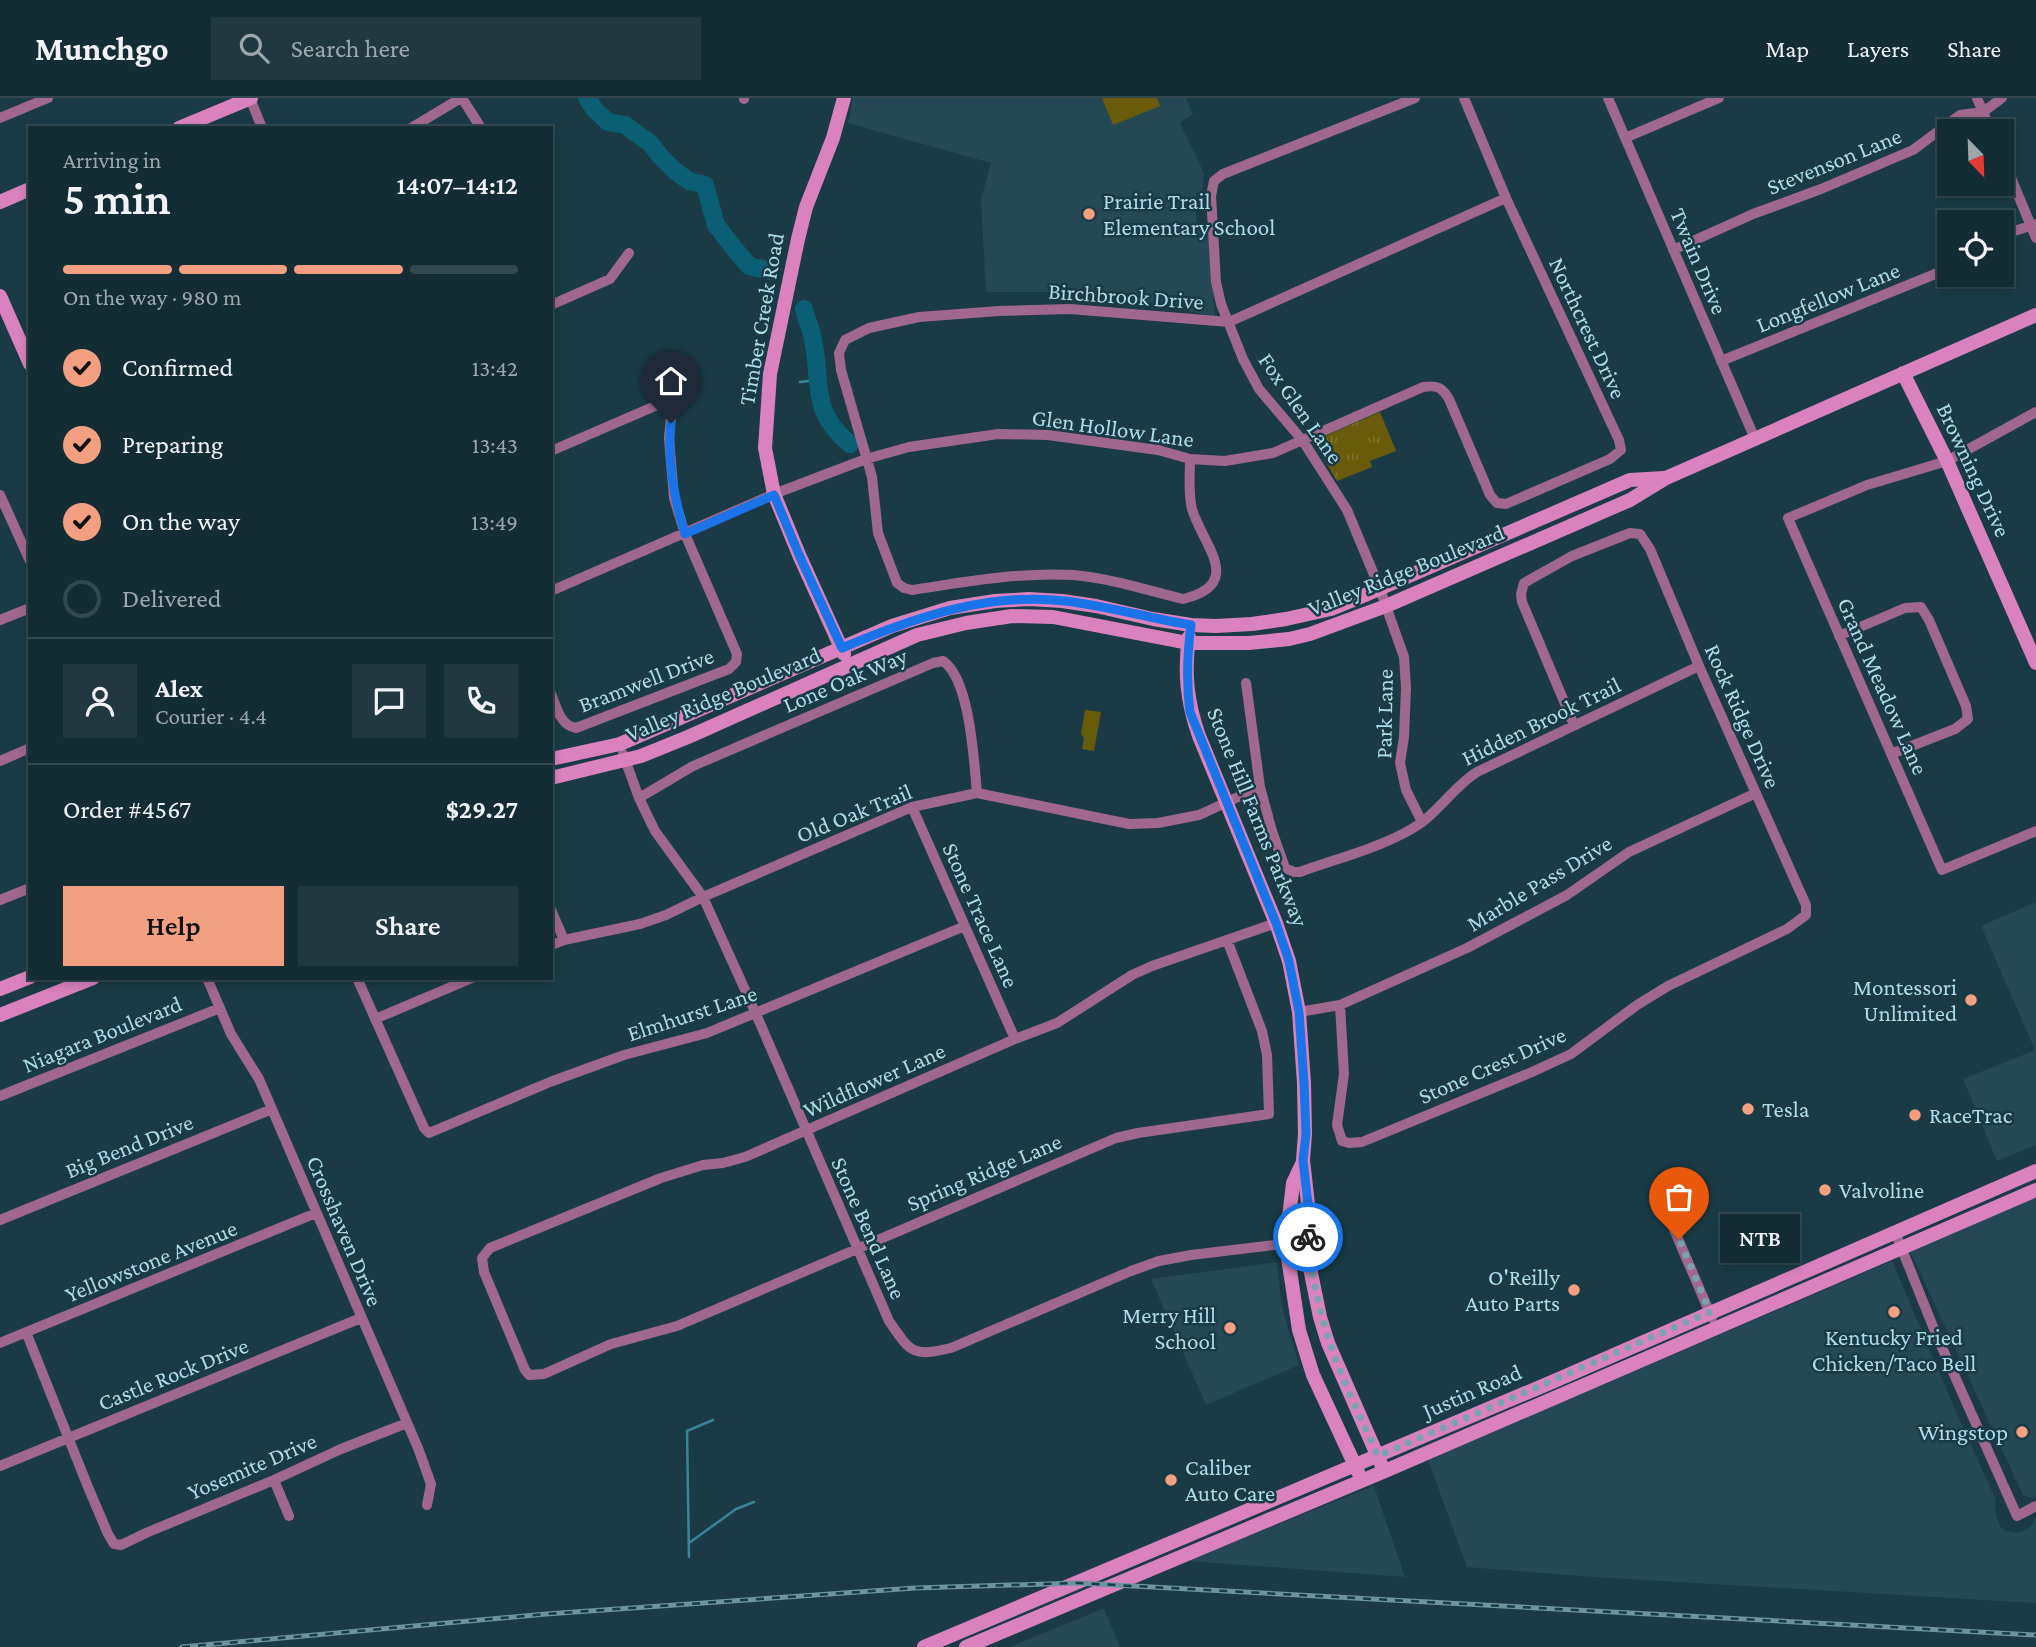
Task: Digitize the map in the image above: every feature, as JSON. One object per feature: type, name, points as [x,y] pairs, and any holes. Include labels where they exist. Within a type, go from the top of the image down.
[{"type":"main road","points":[[183,126],[250,98]]},
{"type":"main road","name":"Timber Creek Road","points":[[844,98],[833,138],[801,223],[770,374],[765,448],[774,495],[849,665]]},
{"type":"main road","points":[[0,202],[28,190]]},
{"type":"main road","points":[[0,296],[28,359]]},
{"type":"main road","name":"Valley Ridge Boulevard","points":[[553,778],[625,760],[688,737],[917,635],[966,623],[1012,617],[1053,617],[1188,643],[1248,643],[1289,639],[1347,622],[1630,500],[1666,478],[2036,315]]},
{"type":"main road","name":"Browning Drive","points":[[1903,373],[1947,461],[2036,663]]},
{"type":"main road","name":"Valley Ridge Boulevard","points":[[553,759],[620,744],[842,648],[903,623],[950,608],[1029,599],[1096,606],[1191,625],[1236,626],[1286,619],[1331,609],[1630,480],[1666,478]]},
{"type":"main road","name":"Stone Hill Farms Parkway","points":[[1191,625],[1186,685],[1190,712],[1276,923],[1289,961],[1299,1012],[1304,1083],[1306,1134],[1303,1160],[1308,1204],[1308,1241],[1310,1268],[1320,1317],[1328,1343],[1385,1471]]},
{"type":"main road","points":[[0,989],[28,978]]},
{"type":"main road","points":[[0,1015],[88,980]]},
{"type":"main road","points":[[1303,1160],[1293,1184],[1286,1244],[1298,1330],[1313,1375],[1362,1481]]},
{"type":"main road","name":"Justin Road","points":[[966,1647],[1385,1471],[1710,1312],[2036,1171]]},
{"type":"main road","name":"Justin Road","points":[[925,1647],[1355,1465],[1716,1327],[2036,1190]]},
{"type":"main road","points":[[1306,1353],[1328,1343]]},
{"type":"street","points":[[0,118],[48,98]]},
{"type":"street","points":[[250,98],[261,126]]},
{"type":"street","points":[[414,126],[461,98],[480,126]]},
{"type":"street","name":"Fox Glen Lane","points":[[1386,606],[1347,510],[1303,441],[1259,389],[1243,359],[1221,304],[1216,282],[1211,196],[1214,181],[1223,174],[1415,98]]},
{"type":"street","name":"Northcrest Drive","points":[[1464,98],[1506,198],[1619,440],[1621,450],[1610,459],[1506,504],[1497,502],[1490,495],[1474,455]]},
{"type":"street","name":"Twain Drive","points":[[1608,98],[1755,439]]},
{"type":"street","points":[[1625,138],[1719,98]]},
{"type":"street","points":[[1977,98],[1986,119]]},
{"type":"street","name":"Stevenson Lane","points":[[1673,250],[1753,214],[1913,150],[1960,115],[1983,112],[2002,98]]},
{"type":"street","points":[[2014,182],[2034,225],[2036,237]]},
{"type":"street","name":"Birchbrook Drive","points":[[1190,459],[1189,490],[1192,510],[1213,552],[1216,574],[1209,589],[1197,596],[1183,599],[1076,575],[997,577],[912,590],[904,588],[894,578],[878,533],[872,477],[841,370],[839,354],[845,340],[869,328],[919,317],[999,310],[1058,309],[1228,322],[1506,198]]},
{"type":"street","points":[[2014,231],[2034,225]]},
{"type":"street","points":[[553,304],[610,279],[629,253]]},
{"type":"street","name":"Longfellow Lane","points":[[1721,361],[1937,273]]},
{"type":"street","name":"Glen Hollow Lane","points":[[553,591],[774,495],[866,459],[909,447],[998,433],[1111,442],[1190,459],[1225,461],[1273,453],[1423,387],[1437,385],[1449,399],[1474,455]]},
{"type":"street","points":[[553,450],[667,402],[673,408],[669,438],[674,498],[685,534]]},
{"type":"street","points":[[1947,461],[2036,412]]},
{"type":"street","name":"Grand Meadow Lane","points":[[1947,461],[1867,485],[1788,519],[1942,870],[2036,831]]},
{"type":"street","points":[[0,495],[28,557]]},
{"type":"street","name":"Rock Ridge Drive","points":[[1574,725],[1522,602],[1524,583],[1572,556],[1630,533],[1640,534],[1650,549],[1806,905],[1806,915]]},
{"type":"street","name":"Bramwell Drive","points":[[553,699],[568,727],[576,728],[729,669],[736,662],[737,654],[685,534]]},
{"type":"street","name":"Park Lane","points":[[1386,606],[1404,657],[1406,688],[1400,763],[1406,790],[1422,822]]},
{"type":"street","points":[[1839,635],[1905,608],[1921,607],[1930,620],[1966,706],[1968,719],[1955,729],[1891,754]]},
{"type":"street","points":[[0,620],[28,609]]},
{"type":"street","name":"Lone Oak Way","points":[[639,798],[693,766],[943,661],[954,673],[970,721],[977,793]]},
{"type":"street","name":"Hidden Brook Trail","points":[[1260,787],[1285,868],[1300,872],[1401,835],[1422,822],[1462,781],[1477,772],[1699,666]]},
{"type":"street","points":[[1246,683],[1260,787]]},
{"type":"street","name":"Stone Bend Lane","points":[[620,744],[639,798],[661,843],[703,897],[856,1248],[894,1328],[906,1345],[917,1352],[926,1353],[951,1348],[1159,1261],[1308,1241]]},
{"type":"street","points":[[0,761],[28,749]]},
{"type":"street","name":"Old Oak Trail","points":[[553,944],[640,924],[666,915],[912,807],[977,793],[1129,824],[1158,823],[1199,815],[1260,787]]},
{"type":"street","name":"Marble Pass Drive","points":[[1299,1012],[1340,1005],[1507,927],[1567,895],[1629,852],[1756,793]]},
{"type":"street","name":"Stone Trace Lane","points":[[912,807],[1015,1039]]},
{"type":"street","points":[[0,900],[28,889]]},
{"type":"street","points":[[553,915],[564,940]]},
{"type":"street","name":"Stone Crest Drive","points":[[1340,1005],[1344,1074],[1336,1125],[1342,1141],[1362,1142],[1571,1054],[1668,986],[1787,929],[1806,915]]},
{"type":"street","name":"Wildflower Lane","points":[[529,1375],[484,1272],[482,1258],[490,1248],[661,1178],[746,1157],[1057,1023],[1132,975],[1152,966],[1276,923]]},
{"type":"street","name":"Elmhurst Lane","points":[[375,1019],[424,1128],[429,1133],[550,1082],[624,1055],[707,1033],[965,926]]},
{"type":"street","name":"Spring Ridge Lane","points":[[529,1375],[544,1374],[611,1345],[677,1326],[1116,1138],[1269,1114],[1267,1055],[1262,1031],[1227,940]]},
{"type":"street","name":"Crosshaven Drive","points":[[208,980],[219,1008],[259,1079],[407,1423],[431,1484],[426,1505]]},
{"type":"street","points":[[358,980],[375,1019],[467,980]]},
{"type":"street","name":"Niagara Boulevard","points":[[0,1096],[219,1008]]},
{"type":"street","name":"Big Bend Drive","points":[[0,1220],[272,1109]]},
{"type":"street","points":[[1661,1199],[1716,1327]]},
{"type":"street","name":"Yellowstone Avenue","points":[[0,1343],[316,1213]]},
{"type":"street","points":[[1895,1232],[1936,1334],[2017,1516],[2036,1506]]},
{"type":"street","name":"Castle Rock Drive","points":[[0,1466],[361,1318]]},
{"type":"street","points":[[26,1332],[69,1438]]},
{"type":"street","name":"Yosemite Drive","points":[[69,1438],[108,1534],[114,1544],[121,1545],[274,1480],[341,1448],[407,1423]]},
{"type":"street","points":[[274,1480],[289,1516]]},
{"type":"shaded area","name":"Prairie Trail Elementary School","points":[[853,98],[1186,98],[1193,114],[1180,123],[1204,173],[1202,191],[1196,193],[1197,230],[1208,229],[1215,317],[1138,300],[1065,292],[986,292],[981,199],[991,163],[848,123]]},
{"type":"shaded area","points":[[2036,902],[2036,1145],[1997,1161],[1963,1079],[2035,1050],[1981,926]]},
{"type":"shaded area","points":[[2036,1196],[2036,1496],[2031,1498],[2023,1495],[1910,1251]]},
{"type":"shaded area","points":[[1892,1261],[1996,1500],[1995,1512],[2000,1526],[2005,1531],[2018,1533],[2032,1525],[2036,1516],[2036,1603],[1467,1567],[1428,1460]]},
{"type":"shaded area","name":"Merry Hill School","points":[[1277,1262],[1282,1307],[1299,1365],[1206,1405],[1151,1279]]},
{"type":"shaded area","points":[[1374,1486],[1405,1577],[1188,1561],[1333,1502]]},
{"type":"shaded area","points":[[1102,1609],[1120,1647],[1010,1647]]},
{"type":"green space","points":[[1102,98],[1157,98],[1160,106],[1113,125]]},
{"type":"green space","points":[[1380,412],[1396,451],[1370,461],[1372,467],[1337,481],[1316,442]]},
{"type":"green space","points":[[1085,710],[1101,712],[1094,751],[1082,749],[1084,738],[1081,733]]},
{"type":"waterway","points":[[587,98],[608,122],[625,125],[651,144],[675,171],[689,181],[705,185],[716,225],[749,266],[770,271]]},
{"type":"waterway","points":[[804,309],[815,351],[822,406],[828,419],[850,444]]},
{"type":"waterway","points":[[800,382],[817,380]]},
{"type":"waterway","points":[[689,1557],[687,1431],[713,1420]]},
{"type":"waterway","points":[[689,1543],[736,1509],[754,1502]]},
{"type":"railway","points":[[182,1647],[546,1614],[915,1588],[1078,1583],[2036,1635]]},
{"type":"way so far","points":[[1308,1237],[1310,1268],[1328,1343],[1378,1456],[1710,1312],[1679,1239]]},
{"type":"place","name":"Prairie Trail Elementary School","points":[[1089,214]]},
{"type":"place","name":"Montessori Unlimited","points":[[1971,1000]]},
{"type":"place","name":"Tesla","points":[[1748,1109]]},
{"type":"place","name":"RaceTrac","points":[[1915,1115]]},
{"type":"place","name":"Valvoline","points":[[1825,1190]]},
{"type":"place","name":"NTB","points":[[1679,1239]]},
{"type":"place","name":"O'Reilly Auto Parts","points":[[1574,1290]]},
{"type":"place","name":"Kentucky Fried Chicken/Taco Bell","points":[[1894,1312]]},
{"type":"place","name":"Merry Hill School","points":[[1230,1328]]},
{"type":"place","name":"Wingstop","points":[[2022,1432]]},
{"type":"place","name":"Caliber Auto Care","points":[[1171,1480]]},
{"type":"route","points":[[671,423],[669,438],[674,498],[685,534],[774,495],[842,648],[892,626],[950,608],[995,601],[1062,601],[1191,625],[1186,664],[1190,712],[1276,923],[1289,961],[1299,1012],[1304,1083],[1306,1134],[1303,1160],[1308,1204],[1308,1237]]}]
